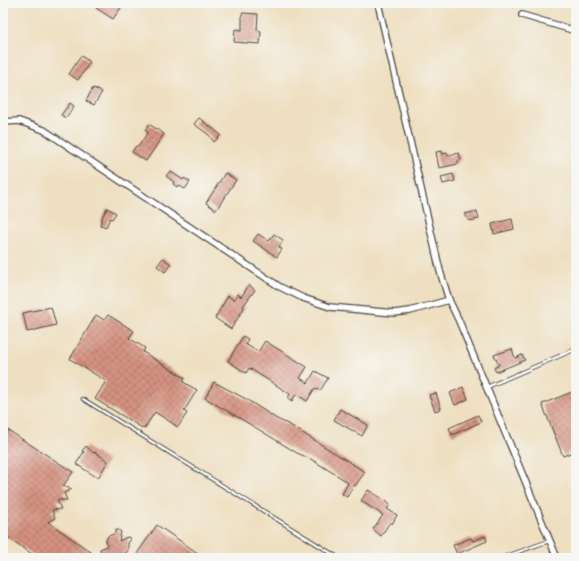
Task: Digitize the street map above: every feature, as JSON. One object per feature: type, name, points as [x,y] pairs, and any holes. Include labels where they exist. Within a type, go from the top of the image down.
[{"type":"street","points":[[378,3],[440,271],[449,300],[557,558]]},
{"type":"street","points":[[522,15],[576,31]]},
{"type":"street","points":[[3,122],[19,121],[44,130],[280,287],[303,298],[330,307],[394,313],[410,311],[449,300]]},
{"type":"lane","points":[[486,388],[576,349]]},
{"type":"lane","points":[[83,399],[339,558]]},
{"type":"lane","points":[[501,558],[549,541]]},
{"type":"building","points":[[99,3],[124,3],[113,19],[96,8]]},
{"type":"building","points":[[242,13],[258,14],[257,30],[261,31],[260,44],[234,42],[235,29],[242,30]]},
{"type":"building","points":[[81,56],[90,62],[78,80],[69,74]]},
{"type":"building","points":[[93,88],[102,92],[94,105],[86,101]]},
{"type":"building","points":[[70,103],[74,106],[66,118],[61,115]]},
{"type":"building","points":[[199,118],[221,135],[214,142],[209,135],[194,124]]},
{"type":"building","points":[[149,124],[164,134],[146,161],[132,152],[136,146],[138,147],[148,132],[145,130]]},
{"type":"building","points":[[442,151],[442,154],[447,153],[448,156],[459,153],[461,160],[458,161],[458,164],[439,168],[436,152]]},
{"type":"building","points":[[170,171],[183,180],[184,178],[190,182],[185,189],[178,185],[177,187],[173,184],[174,182],[166,176]]},
{"type":"building","points":[[225,173],[236,180],[216,210],[206,203]]},
{"type":"building","points":[[453,174],[455,181],[443,184],[441,177]]},
{"type":"building","points":[[107,208],[116,213],[112,219],[110,218],[106,227],[100,225]]},
{"type":"building","points":[[477,211],[479,219],[469,221],[465,214]]},
{"type":"building","points":[[512,219],[514,229],[494,234],[492,224]]},
{"type":"building","points":[[258,234],[269,241],[274,234],[283,240],[279,247],[282,249],[277,257],[253,241]]},
{"type":"building","points":[[163,258],[171,264],[165,272],[157,266]]},
{"type":"building","points":[[249,285],[255,290],[243,306],[244,308],[231,329],[215,318],[228,296],[234,300],[238,294],[241,297]]},
{"type":"building","points":[[51,307],[56,325],[27,332],[23,313]]},
{"type":"building","points":[[96,315],[104,320],[108,315],[134,331],[129,338],[145,348],[143,352],[185,378],[183,382],[197,390],[184,411],[187,413],[178,427],[155,412],[144,429],[95,399],[106,381],[70,359]]},
{"type":"building","points":[[243,336],[248,339],[245,344],[258,352],[265,341],[307,367],[300,378],[308,383],[315,371],[328,378],[320,391],[315,388],[307,401],[296,394],[292,401],[288,398],[290,394],[249,368],[246,373],[228,361]]},
{"type":"building","points":[[512,349],[515,358],[522,355],[525,360],[496,372],[494,368],[499,365],[494,355]]},
{"type":"building","points":[[214,382],[290,425],[365,472],[355,486],[354,485],[347,497],[342,494],[348,483],[343,479],[205,398]]},
{"type":"building","points":[[463,387],[468,399],[455,405],[450,393]]},
{"type":"building","points":[[572,392],[576,403],[576,451],[563,456],[542,404]]},
{"type":"building","points":[[436,393],[441,409],[435,411],[429,395]]},
{"type":"building","points":[[340,409],[368,425],[362,436],[334,420]]},
{"type":"building","points":[[478,415],[481,422],[452,435],[449,428]]},
{"type":"building","points":[[3,427],[73,472],[63,486],[72,489],[64,493],[67,500],[57,500],[61,509],[52,510],[55,518],[48,522],[91,552],[87,558],[38,558],[3,534]]},
{"type":"building","points":[[86,446],[94,453],[95,452],[108,461],[98,478],[76,464]]},
{"type":"building","points":[[368,490],[386,501],[390,505],[387,509],[397,515],[392,524],[390,522],[381,536],[373,529],[383,515],[361,501]]},
{"type":"building","points":[[157,525],[205,558],[134,558]]},
{"type":"building","points":[[116,530],[121,532],[119,541],[127,537],[130,538],[128,550],[126,553],[121,554],[122,558],[103,556],[100,549],[107,546],[106,540],[108,536],[114,534]]},
{"type":"building","points":[[485,536],[487,541],[457,554],[453,545],[471,538],[473,541]]}]
